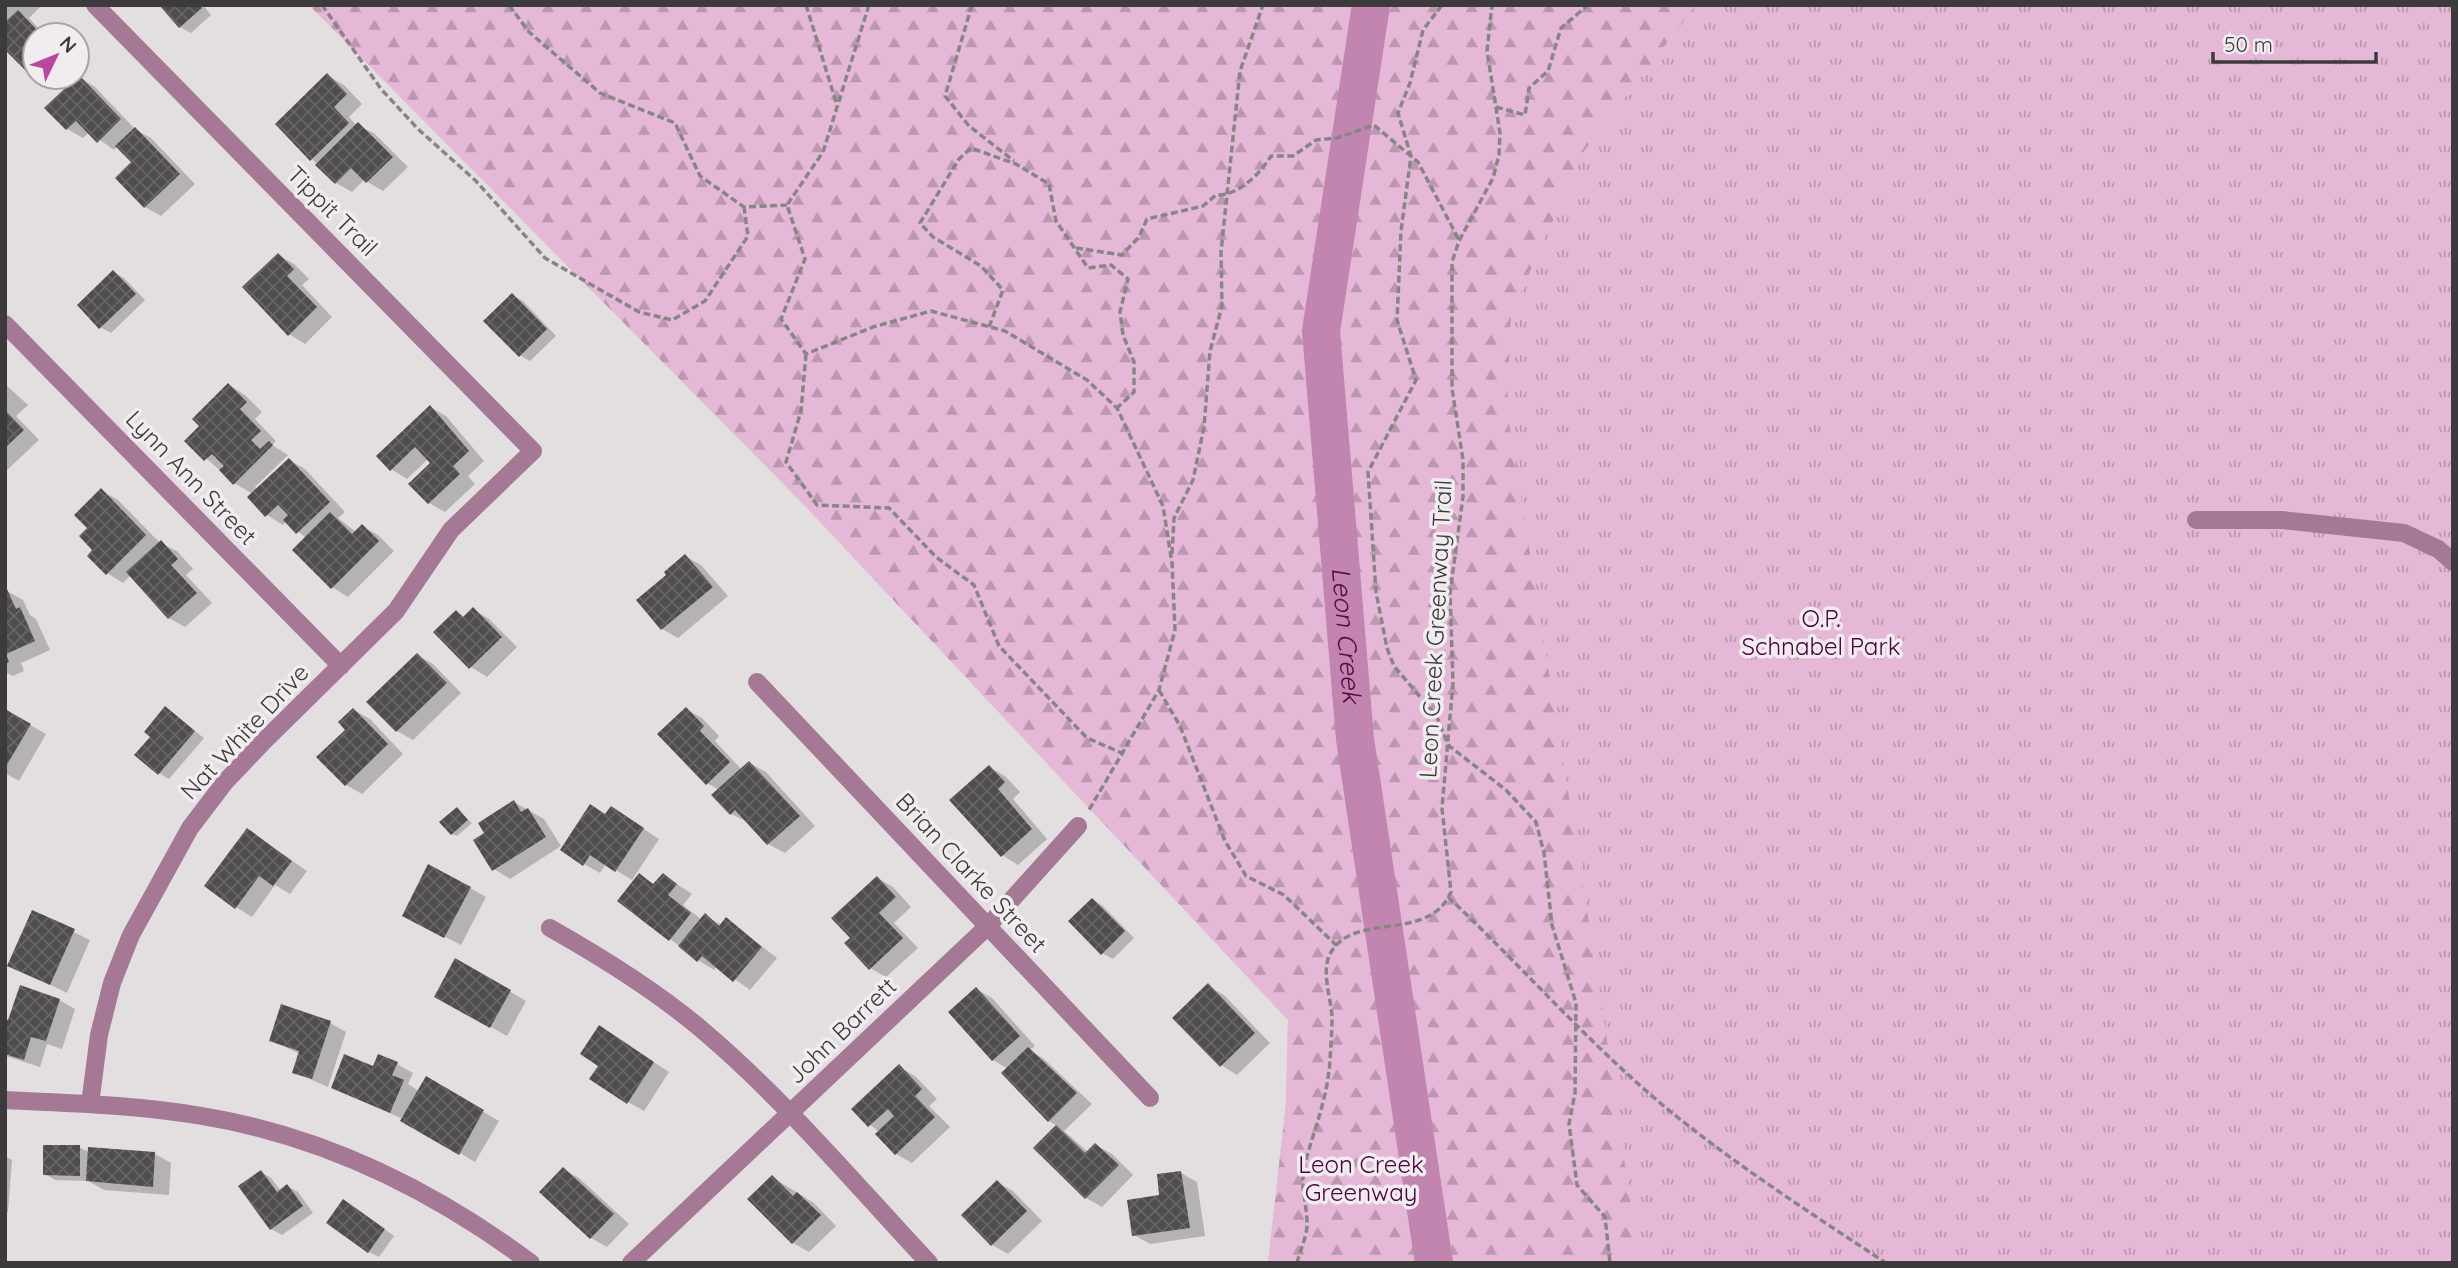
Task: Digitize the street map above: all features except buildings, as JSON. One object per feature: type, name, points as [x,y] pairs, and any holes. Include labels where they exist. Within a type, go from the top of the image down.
[{"type":"street","name":"Tippit Trail","points":[[95,5],[533,451]]},
{"type":"street","name":"Lynn Ann Street","points":[[5,324],[341,666]]},
{"type":"street","name":"Nat White Drive","points":[[90,1104],[99,1035],[112,983],[131,935],[160,878],[190,828],[225,782],[396,611],[451,530],[533,451]]},
{"type":"street","points":[[2196,520],[2282,520],[2404,533],[2438,549],[2453,562]]},
{"type":"street","name":"Brian Clarke Street","points":[[757,682],[1150,1098]]},
{"type":"street","name":"John Barrett","points":[[631,1263],[988,926],[1077,825]]},
{"type":"street","points":[[550,928],[614,965],[701,1028],[789,1114],[929,1263]]},
{"type":"street","points":[[5,1100],[90,1104],[202,1116],[274,1132],[345,1155],[412,1186],[479,1224],[531,1263]]},
{"type":"path","points":[[322,5],[381,89],[418,129],[476,181],[545,258],[639,312],[672,320],[705,301],[748,236],[744,207]]},
{"type":"path","points":[[509,5],[530,32],[600,93],[675,123],[700,176],[744,207],[787,205]]},
{"type":"path","points":[[806,5],[838,107]]},
{"type":"path","points":[[787,205],[823,152],[869,5]]},
{"type":"path","points":[[972,5],[945,96],[969,126],[1016,163],[1049,184],[1056,221],[1088,268],[1111,265],[1128,279],[1120,312],[1123,335],[1134,362],[1134,391],[1117,408]]},
{"type":"path","points":[[1077,825],[1124,754],[1159,690],[1175,630],[1172,563],[1174,518],[1193,480],[1204,427],[1210,351],[1222,306],[1221,252],[1240,71],[1263,5]]},
{"type":"path","points":[[1442,5],[1423,30],[1410,83],[1398,113],[1411,156],[1401,231],[1397,320],[1416,380],[1368,472],[1376,592],[1387,648],[1394,666],[1437,717],[1448,745],[1506,790],[1536,822],[1546,865],[1552,925],[1576,1003],[1575,1093],[1569,1124],[1577,1185],[1605,1217],[1610,1263]]},
{"type":"path","name":"Leon Creek Greenway Trail","points":[[1448,897],[1451,879],[1442,808],[1453,683],[1450,593],[1463,497],[1463,460],[1452,388],[1452,262],[1459,241],[1493,178],[1499,144],[1487,51],[1492,5]]},
{"type":"path","points":[[1496,107],[1525,116],[1529,88],[1548,71],[1561,29],[1588,5]]},
{"type":"path","points":[[1074,247],[1122,255],[1139,237],[1147,219],[1203,206],[1216,195],[1228,196],[1263,170],[1272,156],[1293,156],[1316,140],[1337,138],[1374,125],[1418,162],[1459,241]]},
{"type":"path","points":[[989,327],[1003,290],[981,266],[933,237],[920,223],[959,159],[971,148],[1016,163]]},
{"type":"path","points":[[787,205],[805,259],[781,319],[806,354],[801,411],[786,462],[817,505],[890,509],[936,557],[974,585],[999,646],[1087,738],[1124,754]]},
{"type":"path","points":[[806,354],[873,327],[931,311],[1005,331],[1087,380],[1117,408],[1163,506],[1172,563]]},
{"type":"path","points":[[1159,690],[1180,726],[1226,841],[1246,876],[1284,895],[1336,945]]},
{"type":"path","points":[[1297,1263],[1307,1228],[1304,1171],[1320,1123],[1330,1063],[1332,1020],[1325,972],[1328,957],[1336,945],[1353,934],[1420,920],[1435,914],[1448,897],[1576,1024],[1675,1115],[1782,1194],[1886,1263]]},
{"type":"green space","name":"Leon Creek Greenway","points":[[309,5],[1696,5],[1584,151],[1511,314],[1507,410],[1599,985],[1639,1263],[1268,1263],[1286,1103],[1288,1020],[804,505]]},
{"type":"green space","name":"O.P. Schnabel Park","points":[[313,5],[2453,5],[2453,1263],[1268,1263],[1286,1103],[1288,1020],[641,331]]},
{"type":"waterway","name":"Leon Creek","points":[[1371,5],[1321,331],[1355,739],[1434,1263]]}]
